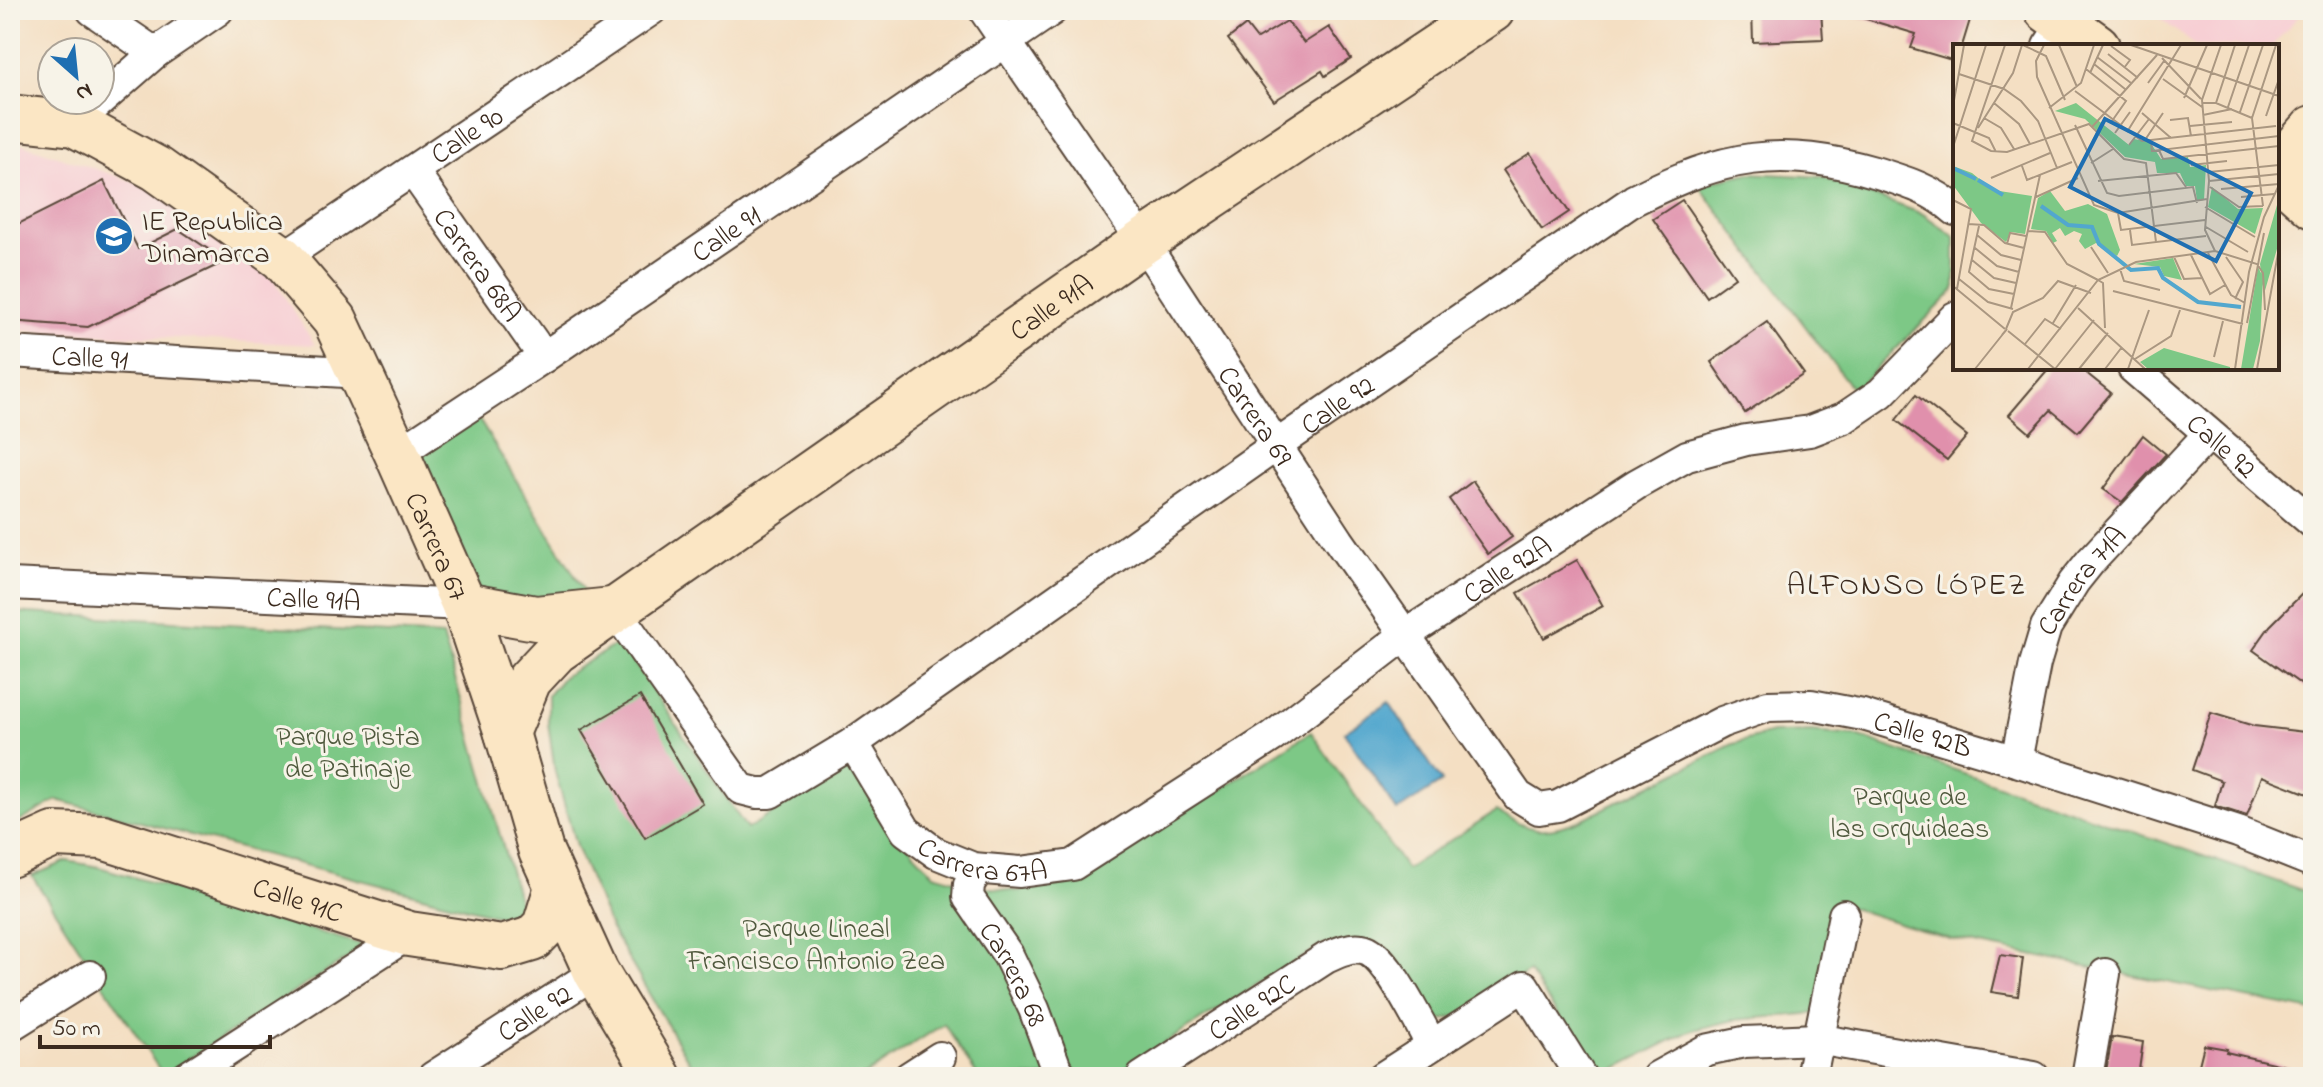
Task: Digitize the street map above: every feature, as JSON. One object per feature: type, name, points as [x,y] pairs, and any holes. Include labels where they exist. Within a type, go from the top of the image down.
[{"type":"street","points":[[92,10],[155,53]]},
{"type":"street","points":[[10,117],[74,124],[155,53],[218,10]]},
{"type":"street","name":"Calle 90","points":[[282,258],[651,10]]},
{"type":"street","name":"Carrera 69","points":[[984,10],[1405,635],[1518,796],[1539,809]]},
{"type":"street","name":"Calle 91","points":[[397,454],[1052,10]]},
{"type":"street","name":"Calle 91A","points":[[507,733],[529,680],[556,651],[1143,242],[1492,10]]},
{"type":"street","name":"Carrera 67","points":[[74,124],[157,169],[282,258],[335,320],[464,605],[507,733],[541,851],[596,972],[659,1077]]},
{"type":"street","points":[[2279,170],[2313,128]]},
{"type":"street","name":"Calle 92","points":[[615,610],[733,780],[741,789],[770,793],[853,743],[1277,445],[1634,200],[1680,178],[1728,163],[1773,155],[1814,158],[1854,166],[1949,193]]},
{"type":"street","name":"Carrera 68A","points":[[413,171],[544,357]]},
{"type":"street","points":[[2279,174],[2313,206]]},
{"type":"street","name":"Calle 92A","points":[[1073,865],[1272,737],[1405,635],[1637,484],[1687,456],[1746,440],[1810,431],[1844,418],[1881,393],[1953,319]]},
{"type":"street","name":"Calle 91","points":[[10,352],[361,373]]},
{"type":"street","name":"Calle 92","points":[[2135,370],[2313,523]]},
{"type":"street","name":"Carrera 71A","points":[[2016,761],[2035,664],[2046,627],[2090,562],[2209,434]]},
{"type":"street","name":"Calle 91A","points":[[10,584],[464,605],[536,618],[615,610]]},
{"type":"street","name":"Calle 92B","points":[[1539,809],[1558,806],[1722,722],[1768,706],[1811,705],[1863,715],[2016,761],[2238,832],[2313,862]]},
{"type":"street","name":"Carrera 67A","points":[[853,743],[906,831],[936,853],[973,868],[989,870],[1020,872],[1073,865]]},
{"type":"street","name":"Calle 91C","points":[[10,855],[54,835],[103,837],[409,934],[502,948],[532,939],[545,926],[557,887]]},
{"type":"street","name":"Carrera 68","points":[[976,873],[969,884],[968,897],[1008,955],[1034,1009],[1056,1068],[1063,1077]]},
{"type":"street","points":[[1811,1077],[1844,915]]},
{"type":"street","points":[[187,1077],[409,934]]},
{"type":"street","name":"Calle 92C","points":[[1142,1077],[1326,958],[1345,950],[1365,949],[1382,961],[1431,1044]]},
{"type":"street","name":"Calle 92","points":[[433,1077],[596,972]]},
{"type":"street","points":[[2087,1077],[2105,974]]},
{"type":"street","points":[[10,1026],[90,976]]},
{"type":"street","points":[[1383,1077],[1524,986],[1581,1077]]},
{"type":"street","points":[[1666,1075],[1706,1050],[1744,1042],[1817,1039],[1951,1070],[2034,1077]]},
{"type":"street","points":[[909,1077],[940,1057]]},
{"type":"shaded area","points":[[2149,10],[2304,10],[2274,44],[2193,44]]},
{"type":"shaded area","name":"IE Republica Dinamarca","points":[[10,144],[22,144],[164,192],[274,280],[315,345],[10,330]]},
{"type":"green space","points":[[1750,173],[1822,177],[1923,214],[1953,236],[1953,292],[1854,391],[1698,184]]},
{"type":"green space","points":[[478,418],[585,592],[544,602],[471,597],[412,457]]},
{"type":"green space","name":"Parque Pista de Patinaje","points":[[10,612],[443,636],[525,923],[57,800],[10,827]]},
{"type":"green space","name":"Parque Lineal Francisco Antonio Zea","points":[[620,642],[747,829],[854,762],[913,852],[934,874],[975,886],[1016,891],[1050,887],[1091,871],[1311,732],[1406,869],[1496,811],[1528,827],[1556,828],[1581,820],[1733,744],[1772,733],[1857,736],[2313,894],[2313,1011],[1950,939],[1835,903],[1817,1013],[1734,1020],[1690,1031],[1599,1077],[1529,972],[1466,1012],[1440,1020],[1429,1019],[1393,955],[1322,945],[1110,1077],[978,1077],[944,1024],[862,1077],[698,1077],[611,929],[577,849],[555,772],[548,723],[548,695],[563,677]]},
{"type":"green space","points":[[67,861],[99,867],[367,946],[163,1075],[32,876]]},
{"type":"water","points":[[1389,702],[1442,782],[1397,811],[1344,732]]},
{"type":"building","points":[[1752,10],[1821,10],[1823,39],[1753,42]]},
{"type":"building","points":[[1857,10],[1973,10],[1963,44],[1953,44],[1953,60],[1911,48],[1916,34],[1856,16]]},
{"type":"building","points":[[1287,21],[1304,43],[1329,27],[1351,59],[1325,76],[1322,71],[1274,101],[1228,39],[1246,25],[1257,39]]},
{"type":"building","points":[[1530,153],[1569,212],[1542,230],[1503,170]]},
{"type":"building","points":[[104,181],[138,249],[178,229],[226,261],[88,327],[10,321],[10,228]]},
{"type":"building","points":[[1682,200],[1735,277],[1707,297],[1653,219]]},
{"type":"building","points":[[1767,322],[1804,374],[1745,413],[1711,362]]},
{"type":"building","points":[[2047,370],[2082,370],[2111,393],[2078,432],[2051,410],[2030,433],[2009,415]]},
{"type":"building","points":[[1916,395],[1967,436],[1947,460],[1896,420]]},
{"type":"building","points":[[2143,435],[2166,454],[2122,502],[2103,489]]},
{"type":"building","points":[[1473,481],[1512,537],[1488,554],[1449,499]]},
{"type":"building","points":[[1577,560],[1603,606],[1544,638],[1518,593]]},
{"type":"building","points":[[2313,583],[2313,693],[2253,650],[2270,626]]},
{"type":"building","points":[[640,696],[703,804],[645,838],[581,730]]},
{"type":"building","points":[[2211,713],[2254,726],[2313,733],[2313,796],[2262,776],[2247,816],[2215,806],[2222,781],[2192,770]]},
{"type":"building","points":[[2000,955],[2023,958],[2018,996],[1991,992]]},
{"type":"building","points":[[2112,1037],[2143,1042],[2138,1077],[2105,1077]]},
{"type":"building","points":[[2204,1045],[2290,1067],[2288,1077],[2196,1077]]},
{"type":"place","name":"IE Republica Dinamarca","points":[[114,236]]},
{"type":"district","name":"ALFONSO LÓPEZ","points":[[1907,584]]},
{"type":"park label","name":"Parque de las Orquideas","points":[[1910,811]]}]
